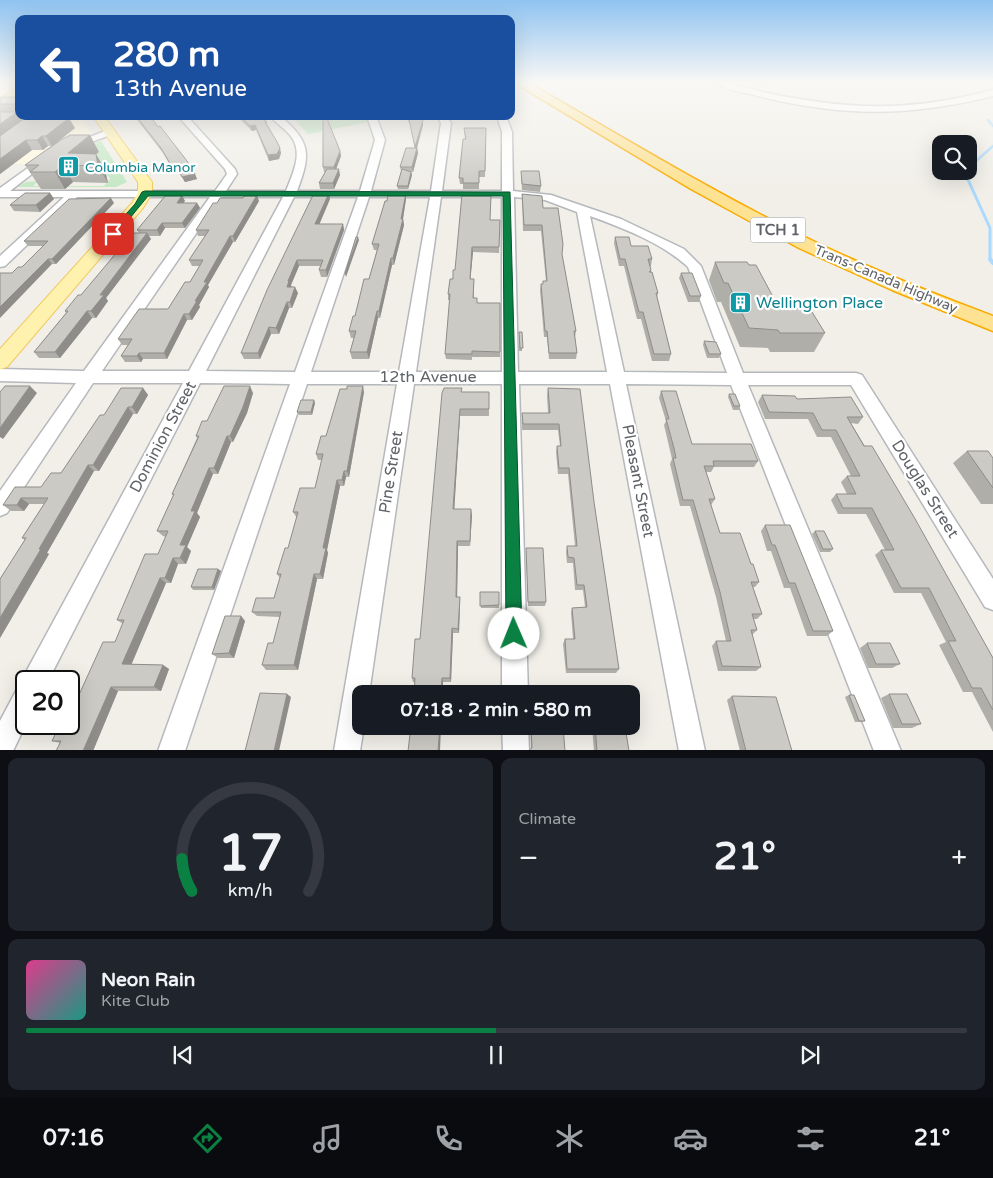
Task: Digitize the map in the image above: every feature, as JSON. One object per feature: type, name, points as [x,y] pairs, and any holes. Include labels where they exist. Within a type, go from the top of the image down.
[{"type":"highway","name":"Trans-Canada Highway","points":[[591,117],[746,213],[807,245],[905,289],[993,324]]},
{"type":"highway","points":[[594,117],[633,139]]},
{"type":"highway","name":"Trans-Canada Highway","points":[[594,117],[728,192],[816,238],[993,313]]},
{"type":"main road","points":[[0,362],[138,205],[145,194],[144,182],[101,120]]},
{"type":"street","points":[[0,117],[15,117]]},
{"type":"street","points":[[0,145],[35,120]]},
{"type":"street","points":[[0,507],[230,179],[231,170],[186,120]]},
{"type":"street","points":[[279,120],[294,131],[301,145],[303,162],[291,193]]},
{"type":"street","points":[[171,750],[364,194],[379,145],[377,131],[373,120]]},
{"type":"street","name":"Pine Street","points":[[347,750],[436,193],[446,123],[444,120]]},
{"type":"street","points":[[502,120],[507,132],[515,685]]},
{"type":"street","points":[[0,193],[39,162],[58,151],[110,132]]},
{"type":"street","points":[[0,193],[436,193],[507,194],[546,197],[617,222],[679,252],[691,262],[888,750]]},
{"type":"street","points":[[0,263],[75,193]]},
{"type":"street","name":"Dominion Street","points":[[41,670],[291,193]]},
{"type":"street","name":"Pleasant Street","points":[[583,211],[692,750]]},
{"type":"street","name":"12th Avenue","points":[[0,375],[90,377],[301,376],[856,379]]},
{"type":"street","name":"Douglas Street","points":[[856,379],[993,599]]},
{"type":"street","points":[[0,748],[15,719]]},
{"type":"street","points":[[515,735],[516,750]]},
{"type":"shaded area","points":[[0,117],[15,117],[15,120],[83,120],[92,134],[101,141],[24,164],[0,164]]},
{"type":"green space","points":[[295,120],[368,120],[369,122],[308,134]]},
{"type":"green space","points":[[101,141],[127,182],[116,187],[17,187],[26,182],[38,181],[33,186],[104,186],[110,179],[106,176],[108,174],[77,149]]},
{"type":"building","points":[[0,117],[10,117],[0,124]]},
{"type":"building","points":[[22,120],[66,120],[46,136],[42,136],[37,140],[26,140],[0,159],[0,136]]},
{"type":"building","points":[[139,120],[153,120],[158,127],[160,126],[195,174],[182,177],[175,164],[171,165],[161,148]]},
{"type":"building","points":[[244,120],[264,120],[267,122],[265,122],[280,148],[277,154],[268,155],[255,125],[250,126]]},
{"type":"building","points":[[323,120],[328,120],[340,151],[334,167],[323,167]]},
{"type":"building","points":[[409,120],[423,120],[415,147]]},
{"type":"building","points":[[464,128],[486,128],[485,171],[479,171],[479,183],[463,183],[463,178],[459,178],[463,139],[466,139]]},
{"type":"building","points":[[70,135],[90,135],[68,153],[96,154],[98,166],[63,165],[55,172],[30,172],[39,165],[25,165]]},
{"type":"building","points":[[406,148],[417,148],[412,167],[400,167]]},
{"type":"building","points":[[327,169],[339,169],[333,183],[319,183]]},
{"type":"building","points":[[402,169],[411,172],[408,186],[397,186]]},
{"type":"building","points":[[521,171],[539,171],[541,186],[522,184]]},
{"type":"building","points":[[25,193],[50,193],[36,205],[10,205]]},
{"type":"building","points":[[314,193],[329,193],[315,224],[343,224],[326,270],[319,270],[323,260],[297,260],[287,287],[295,287],[290,302],[287,302],[276,328],[269,327],[258,353],[241,353],[267,290]]},
{"type":"building","points":[[406,193],[401,219],[403,219],[367,352],[350,352],[356,331],[349,331],[353,316],[355,316],[364,279],[369,279],[379,244],[372,244],[385,201],[387,201],[388,195]]},
{"type":"building","points":[[462,194],[491,195],[490,220],[500,220],[499,247],[472,247],[470,279],[474,279],[473,298],[477,298],[477,303],[500,303],[500,352],[472,351],[472,354],[445,354],[450,294],[448,294],[450,279],[453,279],[453,270],[455,270]]},
{"type":"building","points":[[522,194],[542,196],[543,208],[558,208],[563,244],[562,254],[576,331],[574,331],[577,353],[549,353],[541,284],[543,284],[543,281],[547,281],[542,225],[524,225]]},
{"type":"building","points":[[166,195],[182,195],[177,203],[197,203],[182,223],[162,223],[157,230],[137,230]]},
{"type":"building","points":[[245,195],[257,195],[233,236],[230,236],[204,282],[207,282],[195,301],[197,301],[189,314],[184,314],[164,353],[139,353],[137,356],[121,356],[132,339],[118,339],[139,309],[168,309],[185,282],[190,282],[203,260],[189,260],[209,230],[196,230],[213,203],[217,203],[220,198],[243,198]]},
{"type":"building","points":[[111,198],[52,259],[48,259],[0,307],[0,273],[12,273],[18,267],[22,267],[48,241],[24,241],[69,199]]},
{"type":"building","points":[[133,233],[147,233],[100,295],[104,295],[91,311],[87,311],[55,352],[34,352],[68,311],[65,311],[78,295],[81,295]]},
{"type":"building","points":[[356,237],[358,237],[345,274]]},
{"type":"building","points":[[615,237],[629,237],[631,246],[648,246],[652,259],[648,259],[651,270],[649,272],[652,272],[658,293],[656,293],[671,354],[654,354],[643,312],[639,312],[625,259],[620,259]]},
{"type":"building","points":[[715,262],[747,262],[749,265],[756,265],[779,308],[805,308],[808,312],[812,312],[825,333],[780,333],[778,330],[749,328],[728,283],[724,283]]},
{"type":"building","points":[[681,273],[692,273],[701,296],[690,296]]},
{"type":"building","points":[[519,332],[522,332],[523,348],[520,348]]},
{"type":"building","points":[[704,341],[716,342],[721,354],[709,354]]},
{"type":"building","points":[[5,386],[30,386],[0,428],[0,392]]},
{"type":"building","points":[[224,386],[250,386],[230,436],[227,436],[214,468],[209,468],[191,511],[195,511],[180,545],[186,545],[180,558],[173,558],[165,578],[160,578],[122,664],[163,665],[154,687],[111,687],[83,750],[56,750],[61,741],[52,741],[55,735],[80,735],[80,693],[103,642],[115,642],[124,620],[117,620],[145,554],[158,554],[168,531],[157,531],[199,436],[196,436],[202,421],[207,421]]},
{"type":"building","points":[[347,386],[363,386],[347,471],[344,471],[342,480],[337,480],[323,548],[326,548],[320,574],[314,574],[294,665],[262,665],[268,643],[273,643],[281,612],[252,612],[256,598],[274,598],[281,574],[277,574],[285,548],[288,548],[298,512],[293,512],[300,488],[315,488],[323,454],[316,454],[321,436],[326,436],[340,389],[347,389]]},
{"type":"building","points":[[121,388],[143,388],[132,407],[128,407],[93,465],[88,465],[0,618],[0,579],[26,538],[22,538],[48,498],[21,498],[17,505],[3,505],[15,487],[41,487],[51,473],[61,473],[100,415],[104,415]]},
{"type":"building","points":[[444,388],[462,388],[461,392],[489,392],[489,409],[460,409],[453,509],[471,509],[470,541],[457,541],[456,597],[460,597],[458,629],[452,628],[450,678],[442,678],[442,685],[415,685],[415,678],[412,678],[415,639],[420,639],[442,393]]},
{"type":"building","points":[[548,388],[580,389],[594,502],[619,669],[567,669],[565,639],[575,639],[572,608],[587,607],[584,585],[577,585],[574,558],[568,557],[567,546],[577,546],[569,468],[559,468],[557,446],[561,446],[559,424],[523,424],[522,413],[550,413]]},
{"type":"building","points":[[661,391],[676,391],[692,444],[751,444],[758,461],[713,461],[714,466],[704,466],[715,499],[709,499],[720,533],[740,533],[759,582],[751,582],[762,614],[752,614],[757,630],[751,630],[761,667],[722,666],[716,641],[731,641],[720,592],[693,500],[683,500],[673,458],[676,458],[674,448],[666,419],[669,419]]},
{"type":"building","points":[[729,394],[735,394],[740,406],[734,406]]},
{"type":"building","points":[[762,395],[795,396],[797,399],[851,397],[863,417],[847,417],[864,446],[872,446],[993,658],[993,710],[981,688],[972,688],[948,641],[956,641],[929,588],[901,588],[881,550],[894,550],[872,508],[843,508],[836,494],[856,494],[847,476],[860,476],[836,430],[822,430],[813,413],[769,412]]},
{"type":"building","points":[[301,400],[314,400],[311,412],[297,412]]},
{"type":"building","points":[[967,451],[988,451],[993,458],[993,488]]},
{"type":"building","points":[[765,525],[790,525],[833,631],[813,631],[795,583],[789,583],[775,545],[772,545]]},
{"type":"building","points":[[815,531],[824,531],[833,549],[823,549]]},
{"type":"building","points":[[526,548],[543,548],[546,602],[528,602]]},
{"type":"building","points":[[198,569],[218,569],[212,587],[191,587]]},
{"type":"building","points":[[480,592],[499,592],[499,605],[480,606]]},
{"type":"building","points":[[225,616],[241,616],[229,653],[212,654]]},
{"type":"building","points":[[867,643],[890,643],[900,664],[876,664]]},
{"type":"building","points":[[260,693],[287,694],[274,750],[245,750]]},
{"type":"building","points":[[889,694],[907,694],[921,724],[902,724]]},
{"type":"building","points":[[849,695],[854,695],[865,721],[859,721]]},
{"type":"building","points":[[732,696],[776,697],[792,750],[746,750]]},
{"type":"building","points":[[410,735],[439,735],[438,750],[408,750]]},
{"type":"building","points":[[531,735],[564,735],[565,750],[529,750],[532,748]]},
{"type":"building","points":[[596,735],[626,735],[629,750],[597,750]]},
{"type":"waterway","points":[[988,120],[993,126]]},
{"type":"waterway","points":[[977,160],[993,146]]},
{"type":"waterway","points":[[968,180],[990,228],[990,259]]},
{"type":"waterway","points":[[990,259],[993,263]]},
{"type":"place","name":"Columbia Manor","points":[[69,167]]},
{"type":"place","name":"Wellington Place","points":[[740,303]]},
{"type":"route","points":[[113,234],[145,194],[507,194],[514,634]]}]
